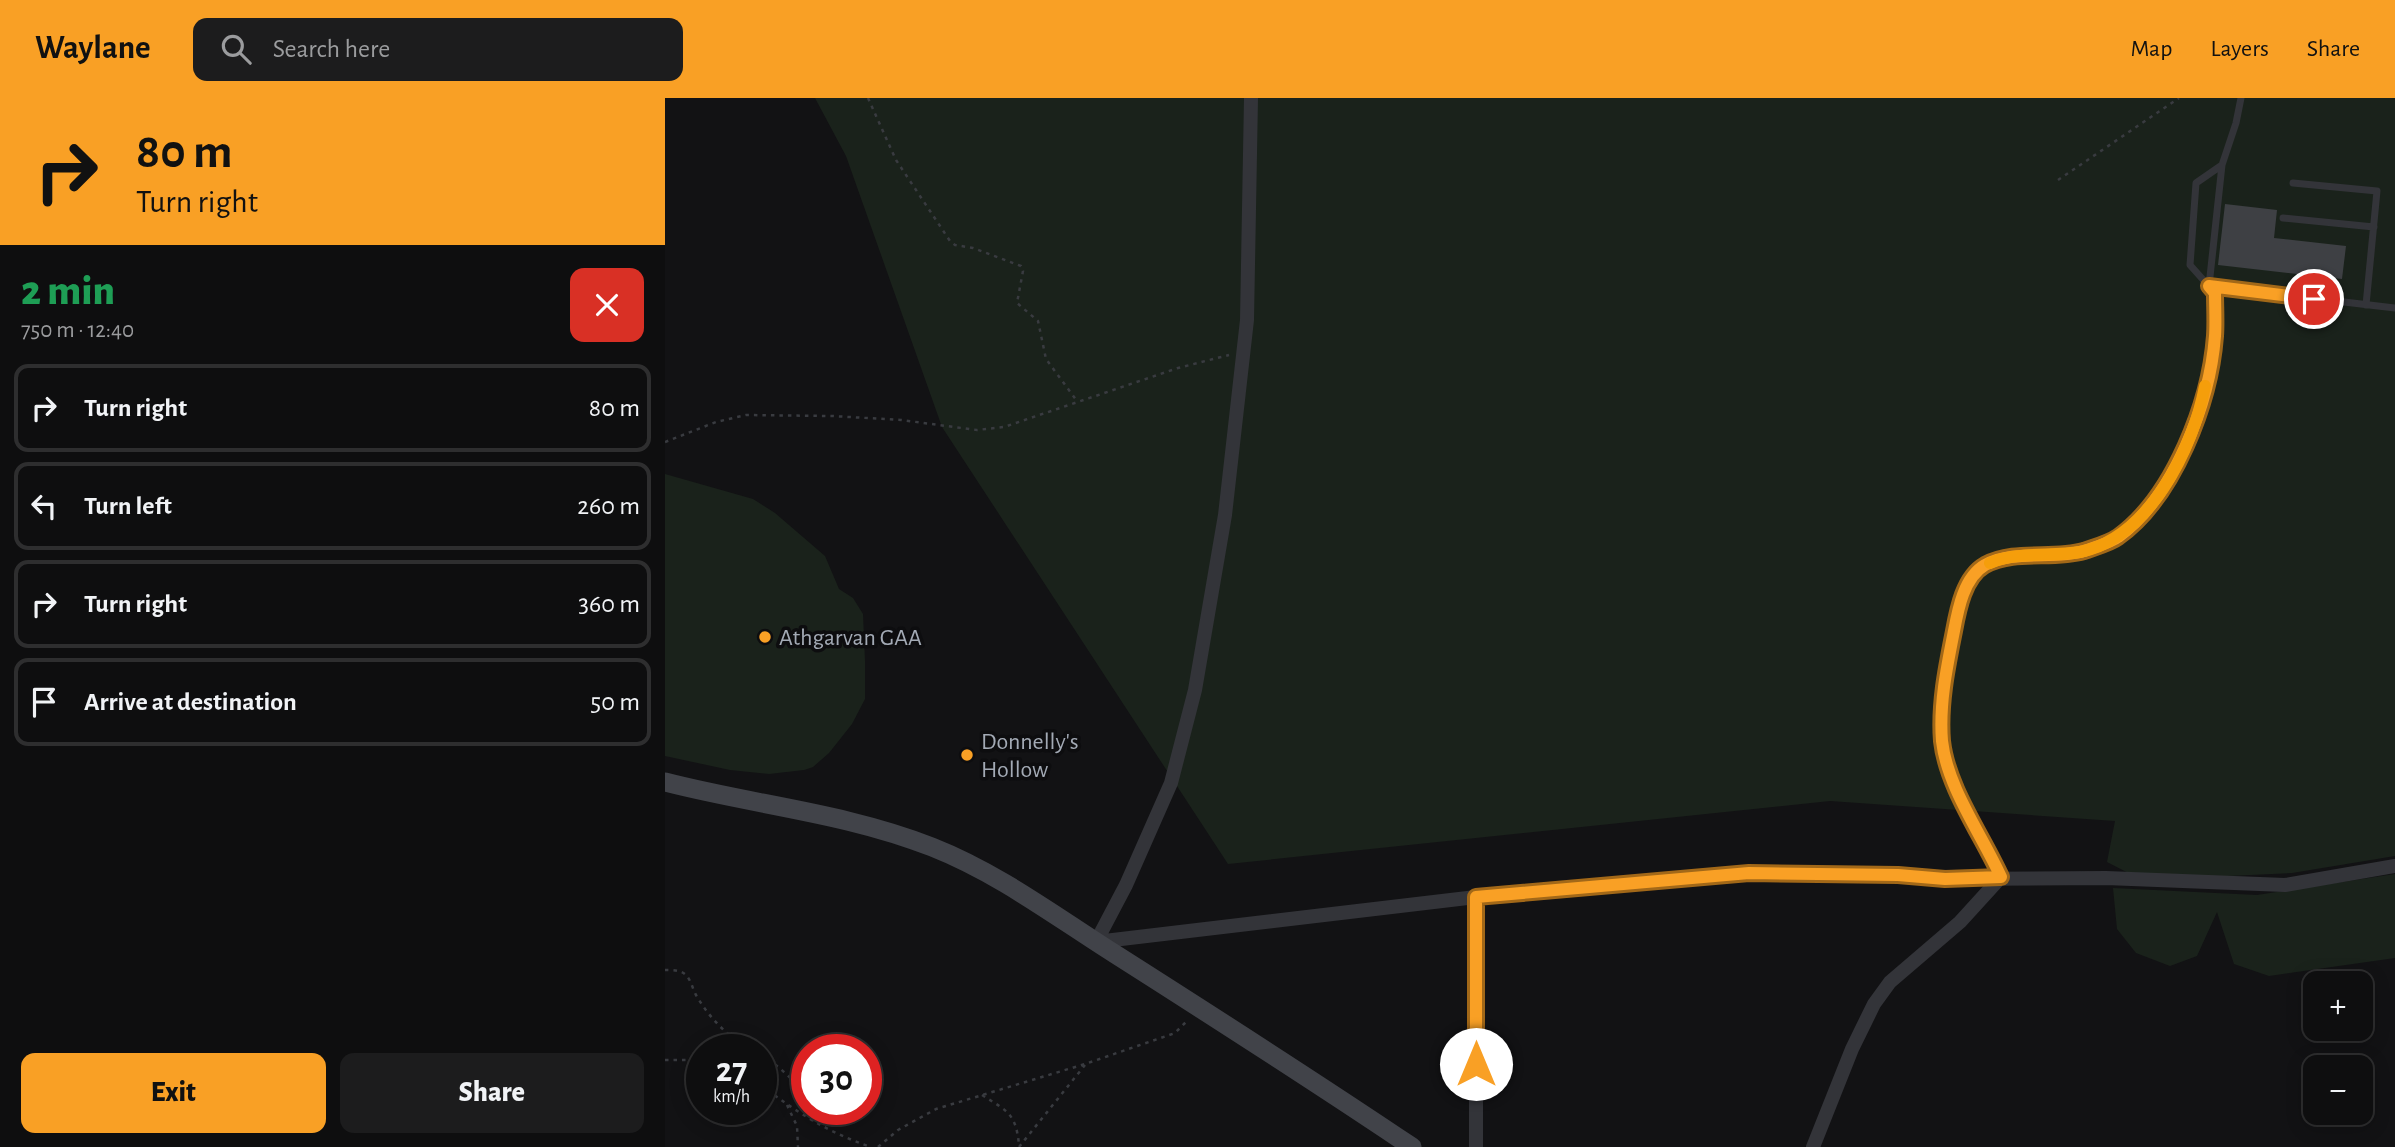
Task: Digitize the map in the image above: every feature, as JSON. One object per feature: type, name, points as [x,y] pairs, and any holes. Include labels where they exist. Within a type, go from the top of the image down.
[{"type":"main road","points":[[665,782],[827,816],[906,837],[960,858],[995,877],[1297,1070],[1412,1147]]},
{"type":"street","points":[[1096,942],[1171,783],[1195,690],[1225,516],[1247,320],[1251,98]]},
{"type":"street","points":[[1096,942],[1476,897],[1749,873],[1898,875],[1945,879],[2106,878],[2285,885],[2395,866]]},
{"type":"street","points":[[1813,1147],[1851,1049],[1874,1004],[1890,982],[1960,922],[2001,877]]},
{"type":"street","points":[[1476,897],[1476,1147]]},
{"type":"lane","points":[[2209,286],[2222,165],[2241,98]]},
{"type":"lane","points":[[2001,877],[1951,774],[1942,742],[1944,682],[1957,614],[1967,586],[1982,567],[2004,557],[2082,551],[2117,538],[2151,506],[2178,465],[2202,400],[2215,337],[2215,293],[2190,265],[2196,183],[2222,165]]},
{"type":"lane","points":[[2293,183],[2377,191],[2366,304]]},
{"type":"lane","points":[[2283,218],[2374,227]]},
{"type":"lane","points":[[2209,286],[2395,308]]},
{"type":"path","points":[[868,98],[896,160],[950,241],[1021,267],[1023,271],[1017,303],[1038,321],[1046,359],[1078,402]]},
{"type":"path","points":[[2058,180],[2179,98]]},
{"type":"path","points":[[665,442],[716,422],[746,415],[901,420],[977,430],[1004,427],[1213,357],[1243,355]]},
{"type":"path","points":[[665,970],[675,970],[686,976],[698,998],[726,1034]]},
{"type":"path","points":[[878,1147],[898,1130],[936,1109],[1175,1033],[1201,1009]]},
{"type":"path","points":[[665,1060],[686,1060]]},
{"type":"path","points":[[982,1095],[1007,1111],[1017,1125],[1019,1147],[1086,1063]]},
{"type":"path","points":[[777,1067],[791,1081]]},
{"type":"path","points":[[777,1097],[791,1107]]},
{"type":"path","points":[[787,1105],[797,1126],[798,1147]]},
{"type":"path","points":[[821,1125],[839,1136],[870,1147]]},
{"type":"shaded area","points":[[815,98],[2395,98],[2395,856],[2292,873],[2142,880],[2107,862],[2115,821],[1830,801],[1228,864],[942,427],[846,156]]},
{"type":"shaded area","name":"Athgarvan GAA","points":[[665,474],[753,499],[775,513],[825,556],[839,589],[853,598],[863,614],[865,699],[852,724],[829,753],[813,767],[769,774],[730,770],[665,756]]},
{"type":"shaded area","points":[[2395,874],[2395,958],[2269,976],[2234,964],[2217,912],[2197,956],[2170,966],[2136,953],[2117,929],[2113,888],[2257,895]]},
{"type":"building","points":[[2225,204],[2277,210],[2274,238],[2346,246],[2342,279],[2218,265]]},
{"type":"slow traffic","points":[[1990,563],[2004,557],[2082,551],[2117,538],[2151,506],[2178,465],[2205,386]]},
{"type":"place","name":"Athgarvan GAA","points":[[765,637]]},
{"type":"place","name":"Donnelly's Hollow","points":[[967,755]]},
{"type":"route","points":[[1476,1064],[1476,897],[1749,873],[1898,875],[1945,879],[2001,877],[1951,774],[1942,742],[1944,682],[1957,614],[1967,586],[1982,567],[2004,557],[2082,551],[2117,538],[2151,506],[2178,465],[2202,400],[2215,337],[2215,293],[2209,286],[2314,299]]}]
